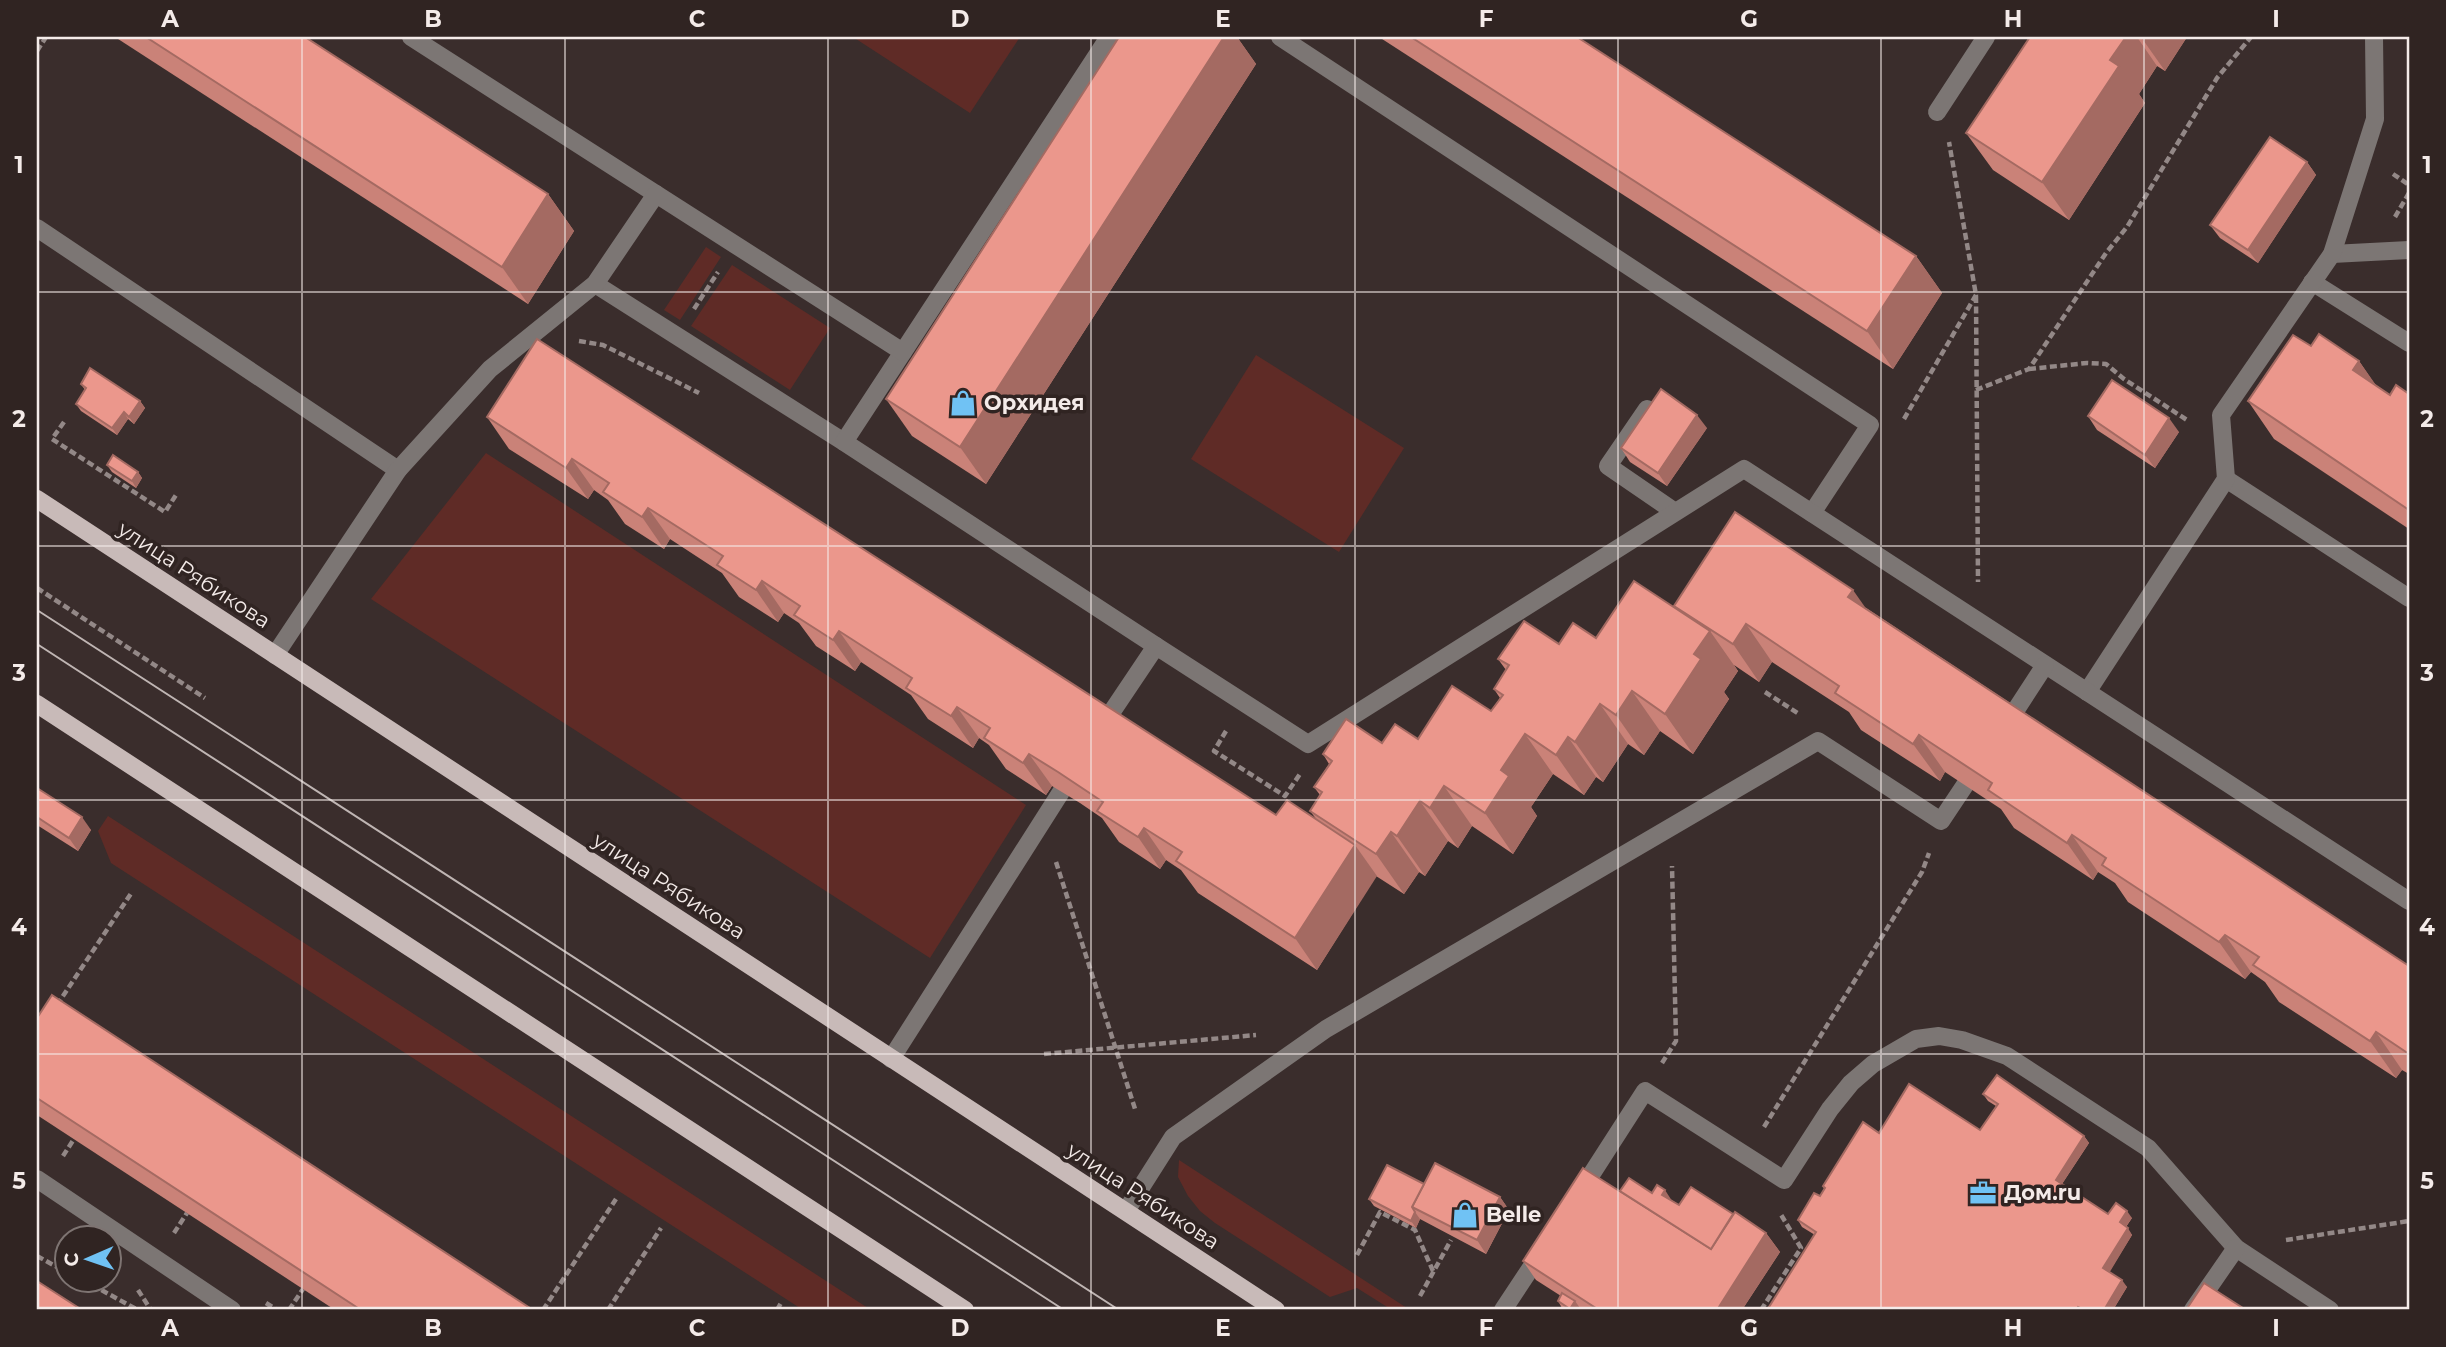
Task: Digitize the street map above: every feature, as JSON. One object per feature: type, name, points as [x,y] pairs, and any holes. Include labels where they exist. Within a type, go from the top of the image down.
[{"type":"main road","name":"улица Рябикова","points":[[37,499],[1276,1310]]},
{"type":"main road","points":[[37,704],[965,1310]]},
{"type":"lane","points":[[411,37],[903,352]]},
{"type":"lane","points":[[844,442],[1109,37]]},
{"type":"lane","points":[[1280,37],[1870,425],[1812,513]]},
{"type":"lane","points":[[1937,112],[1986,37]]},
{"type":"lane","points":[[2087,692],[2225,479],[2221,415],[2332,254],[2375,119],[2374,37]]},
{"type":"lane","points":[[275,655],[398,470],[491,369],[595,284],[656,194]]},
{"type":"lane","points":[[37,228],[398,470]]},
{"type":"lane","points":[[2332,254],[2409,250]]},
{"type":"lane","points":[[2312,282],[2409,343]]},
{"type":"lane","points":[[595,284],[844,442],[1308,744],[1744,469],[2409,901]]},
{"type":"lane","points":[[1647,409],[1608,466],[1675,512]]},
{"type":"lane","points":[[2225,479],[2409,598]]},
{"type":"lane","points":[[1105,722],[1156,646]]},
{"type":"lane","points":[[2008,722],[2045,665]]},
{"type":"lane","points":[[1126,1211],[1173,1137],[1315,1037],[1818,741],[1941,821],[1965,785]]},
{"type":"lane","points":[[891,1059],[1061,792]]},
{"type":"lane","points":[[1570,1206],[1645,1091],[1784,1180],[1830,1109],[1851,1083],[1873,1064],[1916,1039],[1939,1036],[1962,1040],[2007,1056],[2148,1148],[2236,1248],[2330,1310]]},
{"type":"lane","points":[[37,1180],[232,1310]]},
{"type":"lane","points":[[1503,1310],[1548,1241]]},
{"type":"lane","points":[[2193,1310],[2236,1248]]},
{"type":"path","points":[[37,51],[46,37]]},
{"type":"path","points":[[2029,369],[2106,253],[2127,227],[2217,78],[2251,37]]},
{"type":"path","points":[[1948,132],[1976,295],[1978,622]]},
{"type":"path","points":[[677,336],[736,245]]},
{"type":"path","points":[[1902,423],[1976,295]]},
{"type":"path","points":[[569,343],[580,341],[603,345],[702,395]]},
{"type":"path","points":[[1976,390],[2029,369],[2087,363],[2106,364],[2124,379],[2223,443]]},
{"type":"path","points":[[64,422],[52,439],[117,482],[165,512],[176,495]]},
{"type":"path","points":[[37,588],[205,698]]},
{"type":"path","points":[[1233,720],[1214,751],[1285,796],[1303,769]]},
{"type":"path","points":[[1042,821],[1136,1112]]},
{"type":"path","points":[[1645,1091],[1676,1041],[1671,828]]},
{"type":"path","points":[[1780,1101],[1922,872]]},
{"type":"path","points":[[51,1013],[132,892]]},
{"type":"path","points":[[1044,1054],[1260,1035]]},
{"type":"path","points":[[1747,1156],[1801,1248],[1761,1310]]},
{"type":"path","points":[[543,1310],[616,1199]]},
{"type":"path","points":[[1357,1255],[1380,1212],[1415,1230],[1433,1271]]},
{"type":"path","points":[[170,1239],[187,1213]]},
{"type":"path","points":[[2236,1248],[2409,1221]]},
{"type":"path","points":[[607,1310],[661,1228]]},
{"type":"path","points":[[1420,1296],[1451,1240]]},
{"type":"path","points":[[289,1310],[303,1289]]},
{"type":"path","points":[[109,1294],[138,1310]]},
{"type":"path","points":[[776,1310],[781,1303]]},
{"type":"shaded area","points":[[853,37],[1020,37],[970,113]]},
{"type":"shaded area","points":[[706,247],[721,257],[680,320],[664,310]]},
{"type":"shaded area","points":[[732,265],[830,328],[790,390],[691,326]]},
{"type":"shaded area","points":[[1256,355],[1404,448],[1339,552],[1191,459]]},
{"type":"shaded area","points":[[486,453],[1026,805],[930,958],[371,599]]},
{"type":"shaded area","points":[[108,816],[871,1310],[803,1310],[111,863],[98,831]]},
{"type":"shaded area","points":[[1179,1160],[1410,1310],[1392,1310],[1357,1288],[1330,1297],[1215,1223],[1200,1211],[1188,1196],[1178,1177]]},
{"type":"building","points":[[146,37],[305,37],[548,194],[502,267]]},
{"type":"building","points":[[1119,37],[1224,37],[960,447],[886,399]]},
{"type":"building","points":[[1411,37],[1577,37],[1916,256],[1867,331]]},
{"type":"building","points":[[2030,37],[2126,37],[2110,60],[2119,66],[2042,182],[1966,133]]},
{"type":"building","points":[[2270,137],[2307,162],[2248,250],[2210,225]]},
{"type":"building","points":[[2319,334],[2359,361],[2353,370],[2390,395],[2396,385],[2409,394],[2409,510],[2248,401],[2293,335],[2311,346]]},
{"type":"building","points":[[537,339],[1276,815],[1287,800],[1355,845],[1295,938],[1176,861],[1182,852],[1144,828],[1138,837],[1097,811],[1103,802],[1058,772],[1029,754],[1023,763],[984,738],[990,728],[957,707],[951,716],[906,688],[912,678],[839,631],[833,640],[794,615],[800,606],[762,581],[756,590],[717,565],[723,556],[648,508],[642,517],[603,492],[609,483],[572,459],[566,468],[487,417]]},
{"type":"building","points":[[90,368],[140,401],[129,417],[124,412],[112,428],[76,404],[86,388],[81,384]]},
{"type":"building","points":[[2112,380],[2169,418],[2145,455],[2088,416]]},
{"type":"building","points":[[1661,389],[1697,415],[1658,473],[1621,448]]},
{"type":"building","points":[[113,455],[138,472],[132,481],[107,465]]},
{"type":"building","points":[[1735,512],[1853,590],[1848,597],[2409,966],[2409,1054],[2376,1032],[2370,1041],[2253,965],[2259,957],[2225,935],[2219,942],[2102,865],[2106,858],[2072,835],[2067,843],[1988,790],[1992,783],[1919,735],[1913,744],[1835,693],[1839,686],[1746,624],[1733,644],[1674,606]]},
{"type":"building","points":[[1634,581],[1710,631],[1694,654],[1701,659],[1665,714],[1632,691],[1616,715],[1600,704],[1575,742],[1568,737],[1556,755],[1525,734],[1501,770],[1509,776],[1485,813],[1444,786],[1430,808],[1420,801],[1397,836],[1391,832],[1376,854],[1310,811],[1322,792],[1314,787],[1332,761],[1323,754],[1346,719],[1382,743],[1395,724],[1418,739],[1452,686],[1491,711],[1503,695],[1494,689],[1509,665],[1498,659],[1524,621],[1559,644],[1573,623],[1596,638]]},
{"type":"building","points":[[37,788],[82,817],[69,838],[37,817]]},
{"type":"building","points":[[52,995],[533,1310],[361,1310],[37,1098],[37,1018]]},
{"type":"building","points":[[1997,1075],[2084,1136],[2056,1180],[2108,1214],[2116,1203],[2127,1211],[2120,1222],[2128,1228],[2103,1268],[2122,1280],[2104,1310],[2084,1310],[2078,1307],[2076,1310],[1774,1310],[1769,1307],[1816,1232],[1798,1220],[1814,1193],[1820,1196],[1825,1188],[1823,1186],[1863,1122],[1879,1133],[1909,1084],[1980,1130],[1998,1104],[1983,1094]]},
{"type":"building","name":"Belle","points":[[1435,1163],[1500,1197],[1477,1240],[1412,1207]]},
{"type":"building","points":[[1387,1165],[1424,1184],[1412,1207],[1415,1212],[1411,1221],[1369,1199]]},
{"type":"building","points":[[1583,1168],[1711,1249],[1735,1212],[1766,1233],[1717,1310],[1599,1310],[1523,1261]]},
{"type":"building","points":[[1629,1178],[1652,1193],[1657,1185],[1665,1190],[1662,1195],[1679,1205],[1691,1187],[1733,1214],[1711,1249],[1620,1191]]},
{"type":"building","points":[[37,1281],[52,1291],[52,1294],[57,1294],[82,1310],[37,1310]]},
{"type":"building","points":[[2204,1283],[2246,1310],[2186,1310]]},
{"type":"building","points":[[1562,1293],[1575,1301],[1570,1309],[1558,1301]]},
{"type":"tram line","points":[[37,610],[1119,1310]]},
{"type":"tram line","points":[[37,644],[1064,1310]]},
{"type":"place","name":"Орхидея","points":[[963,403]]},
{"type":"place","name":"Дом.ru","points":[[1983,1193]]},
{"type":"place","name":"Belle","points":[[1465,1215]]}]
